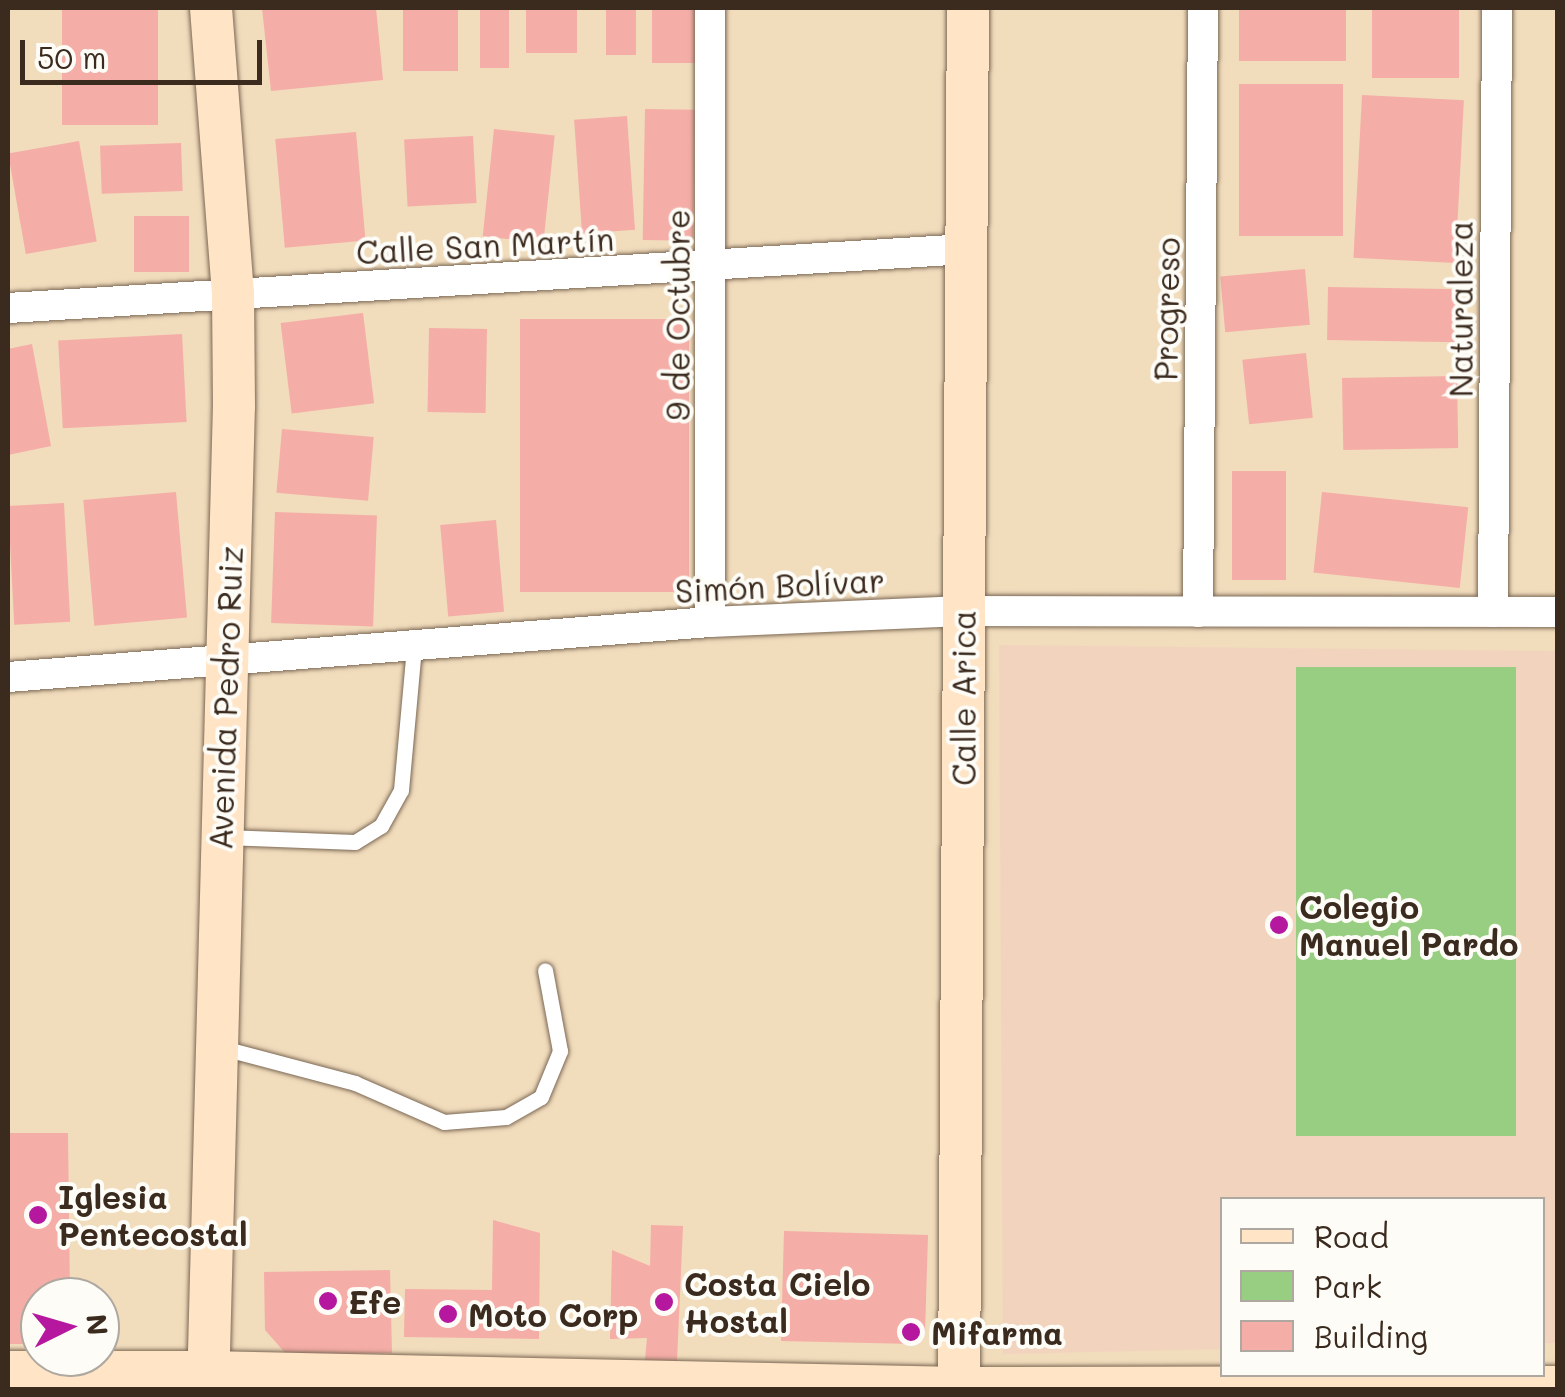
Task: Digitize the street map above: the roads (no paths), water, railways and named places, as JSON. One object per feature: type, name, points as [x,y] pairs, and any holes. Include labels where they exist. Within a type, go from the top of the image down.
[{"type":"street","name":"Avenida Pedro Ruiz","points":[[207,1381],[233,294],[211,8]]},
{"type":"street","name":"9 de Octubre","points":[[710,8],[710,622]]},
{"type":"street","name":"Calle Arica","points":[[959,1388],[968,8]]},
{"type":"street","name":"Progreso","points":[[1198,612],[1204,8]]},
{"type":"street","name":"Naturaleza","points":[[1493,612],[1496,8]]},
{"type":"street","name":"Calle San Martín","points":[[8,308],[966,249]]},
{"type":"street","name":"Simón Bolívar","points":[[8,676],[710,622],[963,610],[1558,612]]},
{"type":"street","points":[[8,1372],[207,1381],[398,1383],[959,1388],[1558,1387]]},
{"type":"lane","points":[[221,838],[355,842],[381,826],[401,790],[414,646]]},
{"type":"lane","points":[[216,1046],[355,1083],[444,1122],[506,1117],[541,1097],[560,1052],[545,970]]},
{"type":"place","name":"Colegio Manuel Pardo","points":[[1279,925]]},
{"type":"place","name":"Iglesia Pentecostal","points":[[38,1215]]},
{"type":"place","name":"Efe","points":[[328,1301]]},
{"type":"place","name":"Costa Cielo Hostal","points":[[664,1302]]},
{"type":"place","name":"Moto Corp","points":[[448,1314]]},
{"type":"place","name":"Mifarma","points":[[911,1332]]}]
